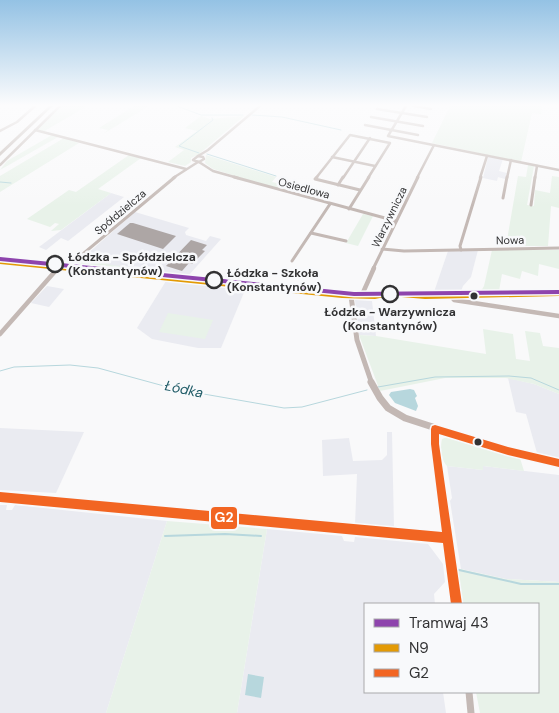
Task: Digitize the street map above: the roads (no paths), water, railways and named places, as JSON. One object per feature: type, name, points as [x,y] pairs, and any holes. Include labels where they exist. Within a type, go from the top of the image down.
[{"type":"highway","points":[[0,148],[9,139]]},
{"type":"highway","points":[[0,155],[16,139]]},
{"type":"main road","points":[[0,262],[66,268],[73,271],[96,271],[361,297],[559,294]]},
{"type":"main road","points":[[351,296],[360,349],[372,385],[379,398],[388,408],[400,416],[435,429],[508,451],[559,463]]},
{"type":"street","points":[[0,165],[26,139]]},
{"type":"street","points":[[73,139],[186,168]]},
{"type":"street","points":[[193,162],[221,139]]},
{"type":"street","points":[[347,139],[315,179],[360,190]]},
{"type":"street","points":[[338,185],[369,139]]},
{"type":"street","points":[[349,209],[389,142],[376,139]]},
{"type":"street","points":[[405,139],[559,170]]},
{"type":"street","name":"Warzywnicza","points":[[361,297],[382,249],[434,145]]},
{"type":"street","points":[[193,162],[201,161],[208,150]]},
{"type":"street","name":"Osiedlowa","points":[[198,156],[208,168],[277,190],[396,221]]},
{"type":"street","points":[[461,250],[460,246],[487,156]]},
{"type":"street","points":[[332,157],[375,166]]},
{"type":"street","points":[[503,198],[511,160]]},
{"type":"street","name":"Spółdzielcza","points":[[66,268],[193,162]]},
{"type":"street","points":[[531,205],[537,166]]},
{"type":"street","points":[[292,261],[330,204]]},
{"type":"street","points":[[311,233],[346,241]]},
{"type":"street","name":"Nowa","points":[[382,249],[404,251],[559,248]]},
{"type":"street","points":[[0,334],[59,268]]},
{"type":"street","points":[[451,296],[454,300],[559,316]]},
{"type":"street","points":[[435,429],[435,444],[457,603]]},
{"type":"street","points":[[0,498],[448,538]]},
{"type":"street","points":[[469,693],[472,713]]},
{"type":"water","points":[[414,390],[417,396],[415,398],[418,406],[416,411],[395,403],[389,395],[391,392]]},
{"type":"water","points":[[248,674],[264,677],[261,698],[245,695]]},
{"type":"waterway","points":[[188,139],[179,146],[199,153]]},
{"type":"waterway","points":[[207,154],[276,176]]},
{"type":"waterway","points":[[0,182],[11,183]]},
{"type":"waterway","name":"Łódka","points":[[0,371],[14,367],[70,365],[98,368],[175,389],[284,408],[302,407],[367,390]]},
{"type":"waterway","name":"Łódka","points":[[378,387],[435,377],[509,376],[531,378],[559,390]]},
{"type":"waterway","points":[[165,536],[225,534],[261,536]]},
{"type":"waterway","points":[[459,570],[521,584],[559,584]]},
{"type":"tram line","name":"43","points":[[0,259],[354,294],[559,292]]},
{"type":"place","name":"Łódzka - Spółdzielcza (Konstantynów)","points":[[55,264]]},
{"type":"place","name":"Łódzka - Szkoła (Konstantynów)","points":[[214,280]]},
{"type":"place","name":"Łódzka - Warzywnicza (Konstantynów)","points":[[390,294]]}]
